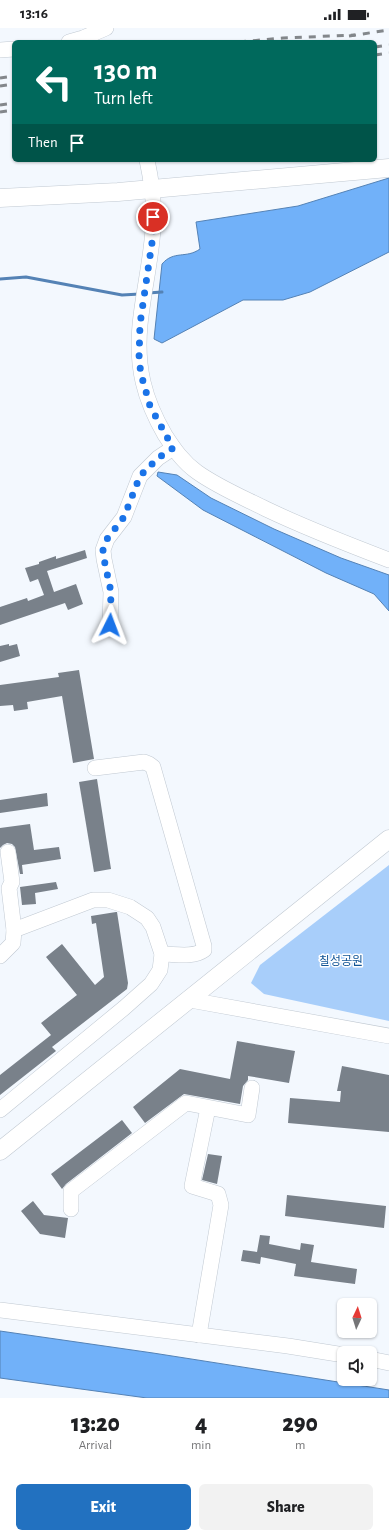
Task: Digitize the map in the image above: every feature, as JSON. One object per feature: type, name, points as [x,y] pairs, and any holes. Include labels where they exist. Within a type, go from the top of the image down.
[{"type":"main road","points":[[0,198],[118,192],[389,168]]},
{"type":"main road","points":[[0,1151],[389,839]]},
{"type":"street","points":[[76,40],[106,28]]},
{"type":"street","points":[[0,50],[12,49]]},
{"type":"street","points":[[147,162],[153,188],[154,229],[140,324],[139,359],[141,374],[150,406],[173,448],[196,471],[221,487],[312,531],[389,560]]},
{"type":"street","points":[[110,625],[111,592],[103,550],[107,539],[124,517],[140,476],[158,458],[173,448]]},
{"type":"street","points":[[95,768],[144,762],[152,767],[204,946],[204,950],[193,955],[162,954]]},
{"type":"street","points":[[0,956],[13,943],[14,930],[9,888],[12,882],[8,852]]},
{"type":"street","points":[[0,1110],[151,984],[160,970],[162,954],[153,926],[147,918],[130,907],[108,900],[93,900],[14,930]]},
{"type":"street","points":[[190,1000],[389,1036]]},
{"type":"street","points":[[71,1209],[71,1191],[186,1103],[248,1115],[252,1088]]},
{"type":"street","points":[[199,1335],[221,1205],[218,1194],[192,1186],[208,1108]]},
{"type":"street","points":[[0,1310],[288,1346],[337,1354]]},
{"type":"street","points":[[377,1361],[389,1362]]},
{"type":"green space","name":"칠성공원","points":[[389,865],[389,1021],[264,994],[251,983],[260,965]]},
{"type":"shaded area","points":[[389,178],[389,252],[310,292],[283,300],[243,300],[162,343],[154,339],[162,264],[171,257],[190,254],[200,249],[196,222],[298,206]]},
{"type":"shaded area","points":[[158,472],[177,475],[211,498],[274,529],[341,558],[389,575],[389,611],[374,594],[326,573],[203,510],[157,476]]},
{"type":"shaded area","points":[[0,1331],[337,1382],[337,1386],[363,1386],[389,1390],[389,1398],[147,1398],[0,1378]]},
{"type":"building","points":[[85,550],[87,558],[47,571],[54,592],[76,584],[83,604],[68,610],[65,603],[0,625],[0,607],[27,598],[28,601],[44,595],[38,579],[30,582],[25,568],[39,564],[39,562],[56,556],[56,559]]},
{"type":"building","points":[[9,644],[9,646],[17,644],[20,656],[0,662],[0,646]]},
{"type":"building","points":[[79,670],[94,759],[73,763],[62,696],[27,702],[28,709],[14,711],[13,705],[0,706],[0,685],[59,677],[58,673]]},
{"type":"building","points":[[97,779],[111,869],[94,872],[79,782]]},
{"type":"building","points":[[47,793],[48,806],[0,813],[0,800]]},
{"type":"building","points":[[30,824],[34,850],[59,847],[61,859],[22,865],[23,874],[20,874],[15,847],[12,844],[7,843],[0,848],[0,828]]},
{"type":"building","points":[[56,882],[58,889],[35,893],[36,904],[22,905],[20,887]]},
{"type":"building","points":[[117,912],[128,983],[127,989],[52,1047],[56,1051],[0,1095],[0,1075],[51,1035],[41,1023],[77,995],[46,957],[62,944],[95,985],[104,977],[96,923],[92,924],[91,916]]},
{"type":"building","points":[[237,1041],[295,1051],[289,1083],[248,1076],[248,1080],[243,1086],[240,1104],[184,1094],[145,1123],[133,1107],[180,1069],[230,1079]]},
{"type":"building","points":[[342,1066],[389,1075],[389,1132],[288,1123],[290,1098],[340,1102],[341,1091],[337,1091]]},
{"type":"building","points":[[122,1120],[132,1133],[66,1184],[62,1189],[51,1174]]},
{"type":"building","points":[[208,1154],[222,1156],[217,1184],[202,1180]]},
{"type":"building","points":[[287,1195],[386,1206],[384,1228],[285,1216]]},
{"type":"building","points":[[33,1201],[44,1215],[68,1218],[65,1238],[40,1234],[21,1211]]},
{"type":"building","points":[[260,1235],[270,1236],[269,1244],[300,1250],[301,1243],[314,1245],[311,1262],[357,1269],[355,1284],[294,1276],[296,1264],[261,1257],[260,1264],[241,1261],[243,1250],[257,1252]]},
{"type":"waterway","points":[[0,279],[26,277],[122,295],[140,294]]},
{"type":"waterway","points":[[148,293],[162,292]]},
{"type":"railway","points":[[349,36],[389,30]]},
{"type":"railway","points":[[261,40],[355,35]]},
{"type":"railway","points":[[377,47],[389,45]]},
{"type":"railway","points":[[377,55],[389,53]]},
{"type":"railway","points":[[0,78],[12,76]]},
{"type":"railway","points":[[0,86],[12,84]]},
{"type":"railway","points":[[0,105],[12,103]]},
{"type":"railway","points":[[0,112],[12,110]]},
{"type":"route","points":[[110,625],[111,592],[103,550],[107,539],[124,517],[140,476],[158,458],[173,448],[150,406],[144,387],[139,359],[140,324],[154,229],[153,217]]}]
